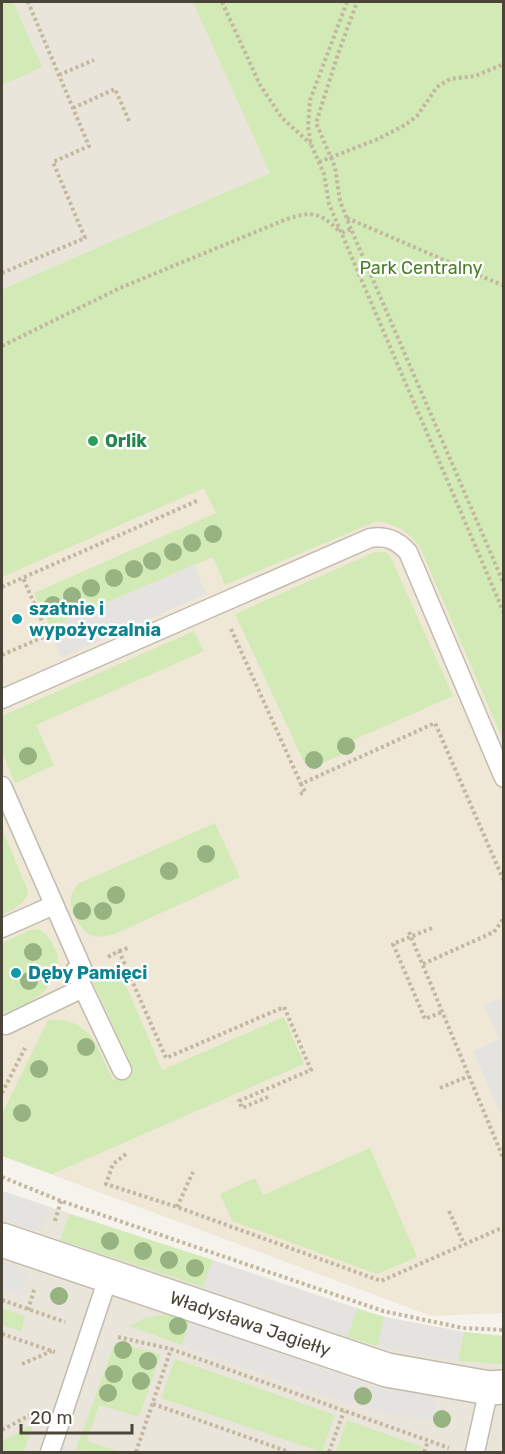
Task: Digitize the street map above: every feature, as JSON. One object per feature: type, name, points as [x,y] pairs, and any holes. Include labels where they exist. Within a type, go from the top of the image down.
[{"type":"street","name":"Władysława Jagiełły","points":[[2,1240],[387,1370],[496,1387]]},
{"type":"lane","points":[[2,699],[370,538],[380,536],[400,544],[408,552],[504,778]]},
{"type":"lane","points":[[2,786],[82,968],[75,971],[122,1070]]},
{"type":"lane","points":[[2,928],[54,905]]},
{"type":"lane","points":[[6,1025],[83,988]]},
{"type":"lane","points":[[50,1452],[109,1275]]},
{"type":"lane","points":[[475,1452],[496,1387]]},
{"type":"path","points":[[2,273],[85,238],[53,162],[89,146],[28,2]]},
{"type":"path","points":[[222,2],[260,85],[282,118],[311,144]]},
{"type":"path","points":[[347,2],[310,100],[308,127],[311,144],[324,174],[329,204],[504,613]]},
{"type":"path","points":[[357,2],[316,123],[335,167],[339,201],[504,584]]},
{"type":"path","points":[[59,75],[94,60]]},
{"type":"path","points":[[319,162],[378,140],[405,125],[417,116],[437,87],[450,79],[475,76],[504,64]]},
{"type":"path","points":[[73,108],[115,89],[130,123]]},
{"type":"path","points":[[2,346],[120,288],[305,213],[319,214],[342,233]]},
{"type":"path","points":[[346,218],[504,286]]},
{"type":"path","points":[[342,233],[351,229]]},
{"type":"path","points":[[2,587],[199,500]]},
{"type":"path","points":[[2,655],[48,635],[23,578]]},
{"type":"path","points":[[220,604],[305,792],[300,794]]},
{"type":"path","points":[[301,784],[435,723],[504,881]]},
{"type":"path","points":[[423,964],[494,932],[504,918]]},
{"type":"path","points":[[432,928],[393,944],[425,1019],[442,1012]]},
{"type":"path","points":[[409,932],[504,1160]]},
{"type":"path","points":[[82,968],[128,948]]},
{"type":"path","points":[[119,951],[166,1058],[284,1007],[311,1070],[239,1101],[242,1108],[268,1097]]},
{"type":"path","points":[[440,1088],[469,1076]]},
{"type":"path","points":[[126,1154],[113,1164],[106,1184],[177,1207],[381,1281],[504,1227]]},
{"type":"path","points":[[177,1207],[193,1172]]},
{"type":"path","points":[[2,1177],[55,1199],[383,1311],[463,1328],[504,1330]]},
{"type":"path","points":[[449,1211],[464,1244]]},
{"type":"path","points":[[28,1310],[35,1287]]},
{"type":"path","points":[[2,1300],[91,1330],[171,1349],[450,1449]]},
{"type":"path","points":[[2,1334],[64,1355]]},
{"type":"path","points":[[136,1452],[171,1349]]},
{"type":"path","points":[[22,1364],[52,1351]]},
{"type":"path","points":[[153,1404],[290,1452]]},
{"type":"path","points":[[2,1430],[37,1411]]},
{"type":"path","points":[[329,1452],[344,1411]]},
{"type":"path","points":[[424,1452],[428,1440]]},
{"type":"shaded area","points":[[2,2],[503,2],[271,173],[2,289]]},
{"type":"shaded area","points":[[291,235],[503,670],[503,1313],[431,1316],[2,1156],[2,362]]},
{"type":"shaded area","points":[[194,565],[206,594],[61,658],[48,628]]},
{"type":"shaded area","points":[[503,997],[503,1119],[473,1051],[499,1039],[484,1005]]},
{"type":"shaded area","points":[[2,1191],[384,1317],[464,1332],[503,1336],[503,1452],[2,1452]]},
{"type":"shaded area","points":[[2,1191],[49,1207],[41,1232],[2,1219]]},
{"type":"shaded area","points":[[213,1260],[357,1309],[347,1337],[203,1287]]},
{"type":"shaded area","points":[[2,1262],[28,1271],[21,1295],[2,1289]]},
{"type":"shaded area","points":[[384,1317],[464,1332],[458,1361],[378,1346]]},
{"type":"shaded area","points":[[190,1322],[361,1382],[352,1405],[182,1345]]},
{"type":"shaded area","points":[[373,1385],[436,1395],[432,1421],[369,1410]]},
{"type":"green space","points":[[13,2],[42,67],[2,85],[2,3]]},
{"type":"green space","name":"Park Centralny","points":[[193,2],[503,2],[503,740],[420,547],[407,533],[391,524],[377,521],[225,585],[213,557],[50,627],[34,593],[216,513],[204,488],[2,577],[2,289],[270,173]]},
{"type":"green space","points":[[375,552],[386,552],[390,556],[453,696],[353,740],[356,748],[316,766],[309,766],[304,762],[235,614]]},
{"type":"green space","points":[[194,631],[204,651],[36,725],[54,765],[15,783],[2,752],[2,716]]},
{"type":"green space","points":[[215,823],[240,877],[117,933],[93,936],[81,927],[73,912],[71,902],[78,884]]},
{"type":"green space","points":[[2,829],[28,891],[22,903],[2,915]]},
{"type":"green space","points":[[37,929],[50,940],[57,955],[58,961],[51,982],[34,1000],[2,1014],[2,943]]},
{"type":"green space","points":[[119,969],[162,1070],[284,1017],[304,1064],[52,1174],[2,1156],[2,1114],[48,1020],[74,1023],[91,1036],[113,1080],[134,1071],[91,978]]},
{"type":"green space","points":[[370,1148],[417,1257],[377,1274],[232,1221],[220,1194],[255,1178],[263,1195]]},
{"type":"green space","points":[[69,1214],[213,1260],[203,1287],[60,1240]]},
{"type":"green space","points":[[2,1308],[25,1316],[21,1331],[2,1325]]},
{"type":"green space","points":[[357,1309],[384,1317],[378,1346],[347,1337]]},
{"type":"green space","points":[[165,1314],[190,1322],[182,1345],[129,1326],[145,1318]]},
{"type":"green space","points":[[464,1332],[503,1336],[503,1364],[458,1361]]},
{"type":"green space","points":[[115,1343],[161,1354],[139,1417],[99,1405],[87,1441],[120,1452],[87,1452],[76,1449]]},
{"type":"green space","points":[[175,1359],[335,1415],[322,1452],[161,1398]]},
{"type":"green space","points":[[347,1420],[422,1447],[420,1452],[336,1452]]},
{"type":"green space","points":[[33,1424],[24,1452],[2,1452],[2,1441]]},
{"type":"place","name":"Orlik","points":[[93,441]]},
{"type":"place","name":"szatnie i wypożyczalnia","points":[[17,619]]},
{"type":"place","name":"Dęby Pamięci","points":[[16,973]]}]
